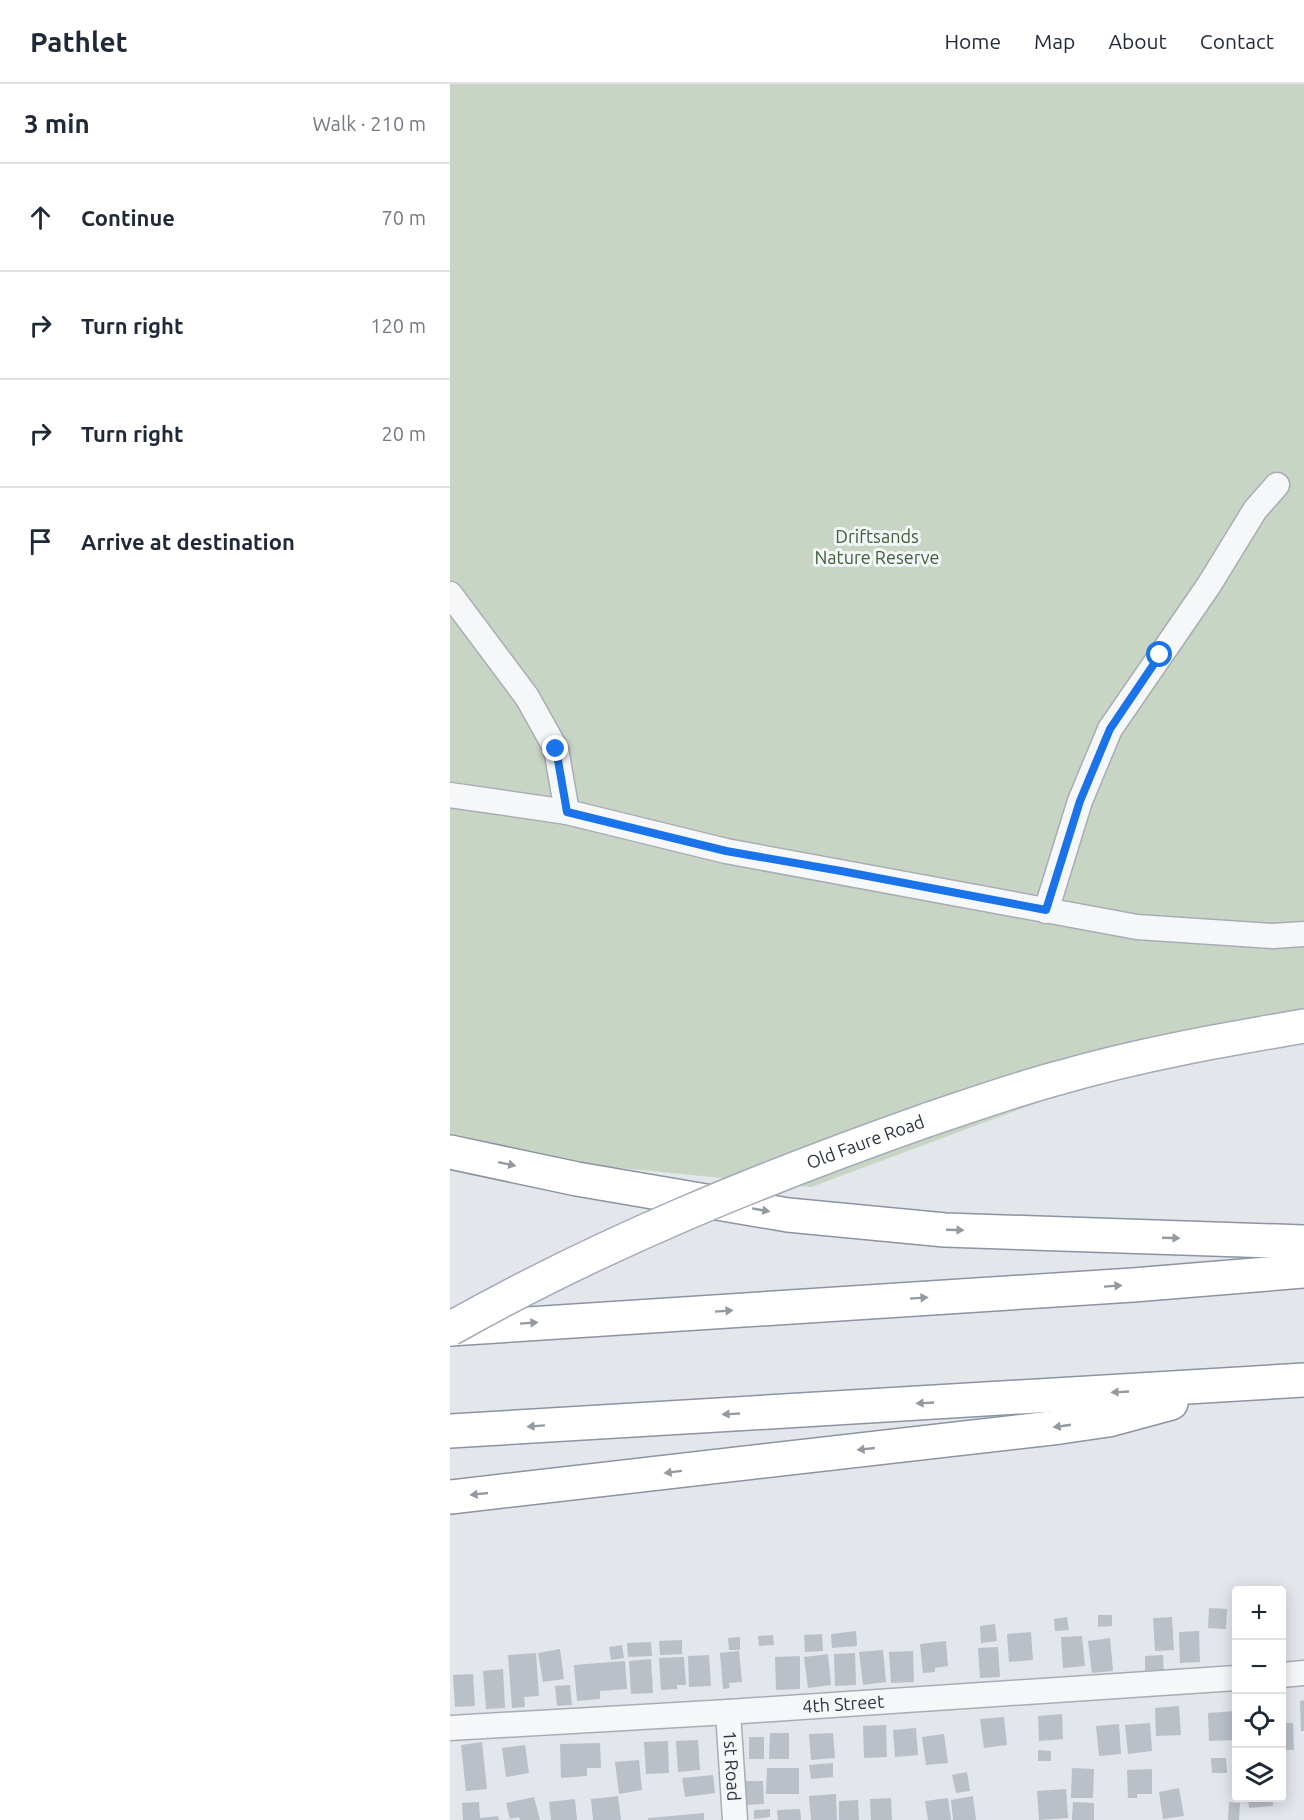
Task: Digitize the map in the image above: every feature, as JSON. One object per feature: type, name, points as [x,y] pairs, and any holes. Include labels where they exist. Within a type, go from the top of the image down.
[{"type":"main road","name":"Old Faure Road","points":[[450,1329],[491,1305],[563,1269],[688,1211],[927,1120],[1064,1076],[1150,1056],[1304,1026]]},
{"type":"main road","points":[[450,1152],[577,1179],[788,1215],[945,1230],[1304,1242]]},
{"type":"main road","points":[[450,1329],[1133,1285],[1304,1271]]},
{"type":"main road","points":[[450,1431],[1304,1380]]},
{"type":"main road","points":[[450,1497],[1108,1420],[1241,1385]]},
{"type":"street","points":[[1046,910],[1080,801],[1110,729],[1209,585],[1255,510],[1277,485]]},
{"type":"street","points":[[450,594],[527,697],[556,749],[567,812]]},
{"type":"street","points":[[450,795],[567,812],[726,851],[1137,927],[1273,936],[1304,934]]},
{"type":"street","points":[[1286,1675],[1304,1673]]},
{"type":"street","name":"4th Street","points":[[450,1728],[1232,1678]]},
{"type":"street","name":"1st Road","points":[[728,1712],[735,1820]]},
{"type":"green space","name":"Driftsands Nature Reserve","points":[[450,84],[1304,84],[1304,1010],[1263,1019],[811,1187],[471,1153],[450,1146]]},
{"type":"building","points":[[1209,1608],[1227,1609],[1226,1629],[1208,1628]]},
{"type":"building","points":[[1098,1615],[1112,1615],[1112,1626],[1098,1627]]},
{"type":"building","points":[[1067,1617],[1069,1630],[1055,1631],[1054,1619]]},
{"type":"building","points":[[1172,1617],[1174,1650],[1155,1651],[1153,1618]]},
{"type":"building","points":[[995,1624],[997,1641],[981,1643],[980,1626]]},
{"type":"building","points":[[856,1631],[857,1646],[832,1648],[831,1634]]},
{"type":"building","points":[[1199,1631],[1200,1662],[1180,1663],[1179,1632]]},
{"type":"building","points":[[1031,1632],[1033,1660],[1009,1662],[1007,1634]]},
{"type":"building","points":[[822,1634],[823,1651],[805,1652],[804,1635]]},
{"type":"building","points":[[773,1635],[774,1645],[759,1646],[758,1636]]},
{"type":"building","points":[[1082,1636],[1085,1666],[1063,1668],[1061,1637]]},
{"type":"building","points":[[740,1637],[740,1650],[729,1650],[728,1638]]},
{"type":"building","points":[[1110,1638],[1113,1671],[1092,1673],[1088,1641]]},
{"type":"building","points":[[682,1640],[682,1654],[660,1655],[659,1641]]},
{"type":"building","points":[[946,1641],[948,1666],[935,1668],[935,1672],[923,1673],[920,1644]]},
{"type":"building","points":[[651,1642],[652,1656],[628,1657],[627,1643]]},
{"type":"building","points":[[622,1645],[624,1658],[611,1660],[609,1647]]},
{"type":"building","points":[[998,1647],[1000,1677],[980,1678],[978,1648]]},
{"type":"building","points":[[560,1649],[564,1679],[543,1682],[538,1653]]},
{"type":"building","points":[[883,1650],[886,1682],[863,1685],[859,1652]]},
{"type":"building","points":[[739,1651],[742,1682],[729,1683],[730,1688],[723,1689],[720,1653]]},
{"type":"building","points":[[913,1651],[914,1682],[891,1683],[889,1652]]},
{"type":"building","points":[[536,1653],[539,1696],[524,1697],[525,1707],[512,1708],[508,1655]]},
{"type":"building","points":[[855,1653],[856,1685],[835,1686],[834,1654]]},
{"type":"building","points":[[828,1654],[831,1685],[808,1688],[804,1657]]},
{"type":"building","points":[[709,1655],[711,1686],[689,1687],[688,1656]]},
{"type":"building","points":[[1163,1655],[1164,1674],[1145,1674],[1145,1656]]},
{"type":"building","points":[[800,1656],[800,1689],[776,1690],[775,1657]]},
{"type":"building","points":[[684,1657],[686,1685],[677,1685],[677,1689],[661,1690],[659,1658]]},
{"type":"building","points":[[651,1659],[653,1693],[631,1694],[629,1661]]},
{"type":"building","points":[[625,1661],[627,1689],[600,1691],[600,1699],[577,1701],[574,1665]]},
{"type":"building","points":[[503,1669],[505,1708],[486,1709],[483,1671]]},
{"type":"building","points":[[473,1674],[475,1706],[455,1707],[453,1675]]},
{"type":"building","points":[[570,1685],[572,1705],[557,1706],[555,1686]]},
{"type":"building","points":[[1304,1700],[1304,1731],[1301,1731],[1300,1701]]},
{"type":"building","points":[[1179,1706],[1181,1735],[1156,1736],[1155,1708]]},
{"type":"building","points":[[1232,1711],[1232,1740],[1209,1741],[1208,1713]]},
{"type":"building","points":[[1062,1714],[1063,1739],[1039,1741],[1038,1716]]},
{"type":"building","points":[[1004,1717],[1007,1745],[984,1748],[980,1719]]},
{"type":"building","points":[[1150,1723],[1152,1751],[1128,1754],[1125,1725]]},
{"type":"building","points":[[1286,1723],[1293,1723],[1294,1750],[1286,1750]]},
{"type":"building","points":[[1119,1724],[1121,1754],[1099,1756],[1096,1726]]},
{"type":"building","points":[[886,1725],[887,1757],[864,1758],[863,1726]]},
{"type":"building","points":[[916,1728],[918,1755],[895,1757],[893,1730]]},
{"type":"building","points":[[770,1733],[789,1733],[789,1759],[769,1759]]},
{"type":"building","points":[[833,1733],[835,1758],[811,1760],[809,1734]]},
{"type":"building","points":[[944,1734],[948,1763],[926,1765],[922,1737]]},
{"type":"building","points":[[749,1737],[764,1737],[764,1759],[749,1759]]},
{"type":"building","points":[[698,1740],[700,1770],[678,1772],[676,1741]]},
{"type":"building","points":[[668,1741],[669,1773],[646,1774],[644,1742]]},
{"type":"building","points":[[482,1742],[487,1789],[466,1791],[461,1745]]},
{"type":"building","points":[[600,1743],[601,1768],[587,1768],[587,1776],[561,1778],[560,1744]]},
{"type":"building","points":[[525,1745],[529,1773],[506,1777],[502,1748]]},
{"type":"building","points":[[1038,1750],[1051,1751],[1051,1761],[1038,1761]]},
{"type":"building","points":[[1211,1758],[1226,1758],[1227,1773],[1212,1773]]},
{"type":"building","points":[[639,1760],[642,1790],[619,1794],[615,1762]]},
{"type":"building","points":[[833,1763],[833,1777],[811,1779],[809,1765]]},
{"type":"building","points":[[767,1768],[799,1768],[799,1794],[766,1794]]},
{"type":"building","points":[[1072,1768],[1094,1769],[1093,1798],[1071,1798]]},
{"type":"building","points":[[1152,1769],[1152,1794],[1137,1794],[1137,1798],[1128,1798],[1127,1770]]},
{"type":"building","points":[[967,1772],[970,1791],[956,1793],[952,1775]]},
{"type":"building","points":[[713,1775],[715,1793],[685,1797],[682,1778]]},
{"type":"building","points":[[745,1781],[763,1781],[764,1804],[746,1805]]},
{"type":"building","points":[[1179,1788],[1184,1816],[1163,1819],[1159,1792]]},
{"type":"building","points":[[1066,1789],[1068,1818],[1039,1820],[1037,1791]]},
{"type":"building","points":[[836,1794],[837,1820],[811,1820],[809,1796]]},
{"type":"building","points":[[618,1796],[621,1820],[593,1820],[591,1799]]},
{"type":"building","points":[[973,1796],[976,1820],[953,1820],[951,1800]]},
{"type":"building","points":[[534,1797],[540,1820],[520,1820],[519,1817],[510,1819],[506,1803]]},
{"type":"building","points":[[891,1798],[892,1820],[871,1820],[870,1799]]},
{"type":"building","points":[[948,1798],[951,1820],[928,1820],[925,1801]]},
{"type":"building","points":[[575,1799],[577,1820],[551,1820],[549,1802]]},
{"type":"building","points":[[858,1800],[859,1820],[839,1820],[839,1801]]},
{"type":"building","points":[[479,1802],[480,1818],[498,1816],[499,1820],[463,1820],[462,1803]]},
{"type":"building","points":[[1073,1802],[1094,1803],[1094,1820],[1072,1820]]},
{"type":"building","points":[[1229,1802],[1240,1803],[1239,1820],[1228,1820]]},
{"type":"building","points":[[1248,1802],[1272,1802],[1273,1806],[1249,1808]]},
{"type":"building","points":[[770,1809],[770,1817],[754,1819],[754,1810]]},
{"type":"building","points":[[800,1809],[801,1820],[778,1820],[777,1810]]},
{"type":"building","points":[[704,1813],[704,1820],[648,1820],[648,1818]]},
{"type":"route","points":[[556,749],[567,812],[726,851],[1046,910],[1080,801],[1110,729],[1160,655]]}]
